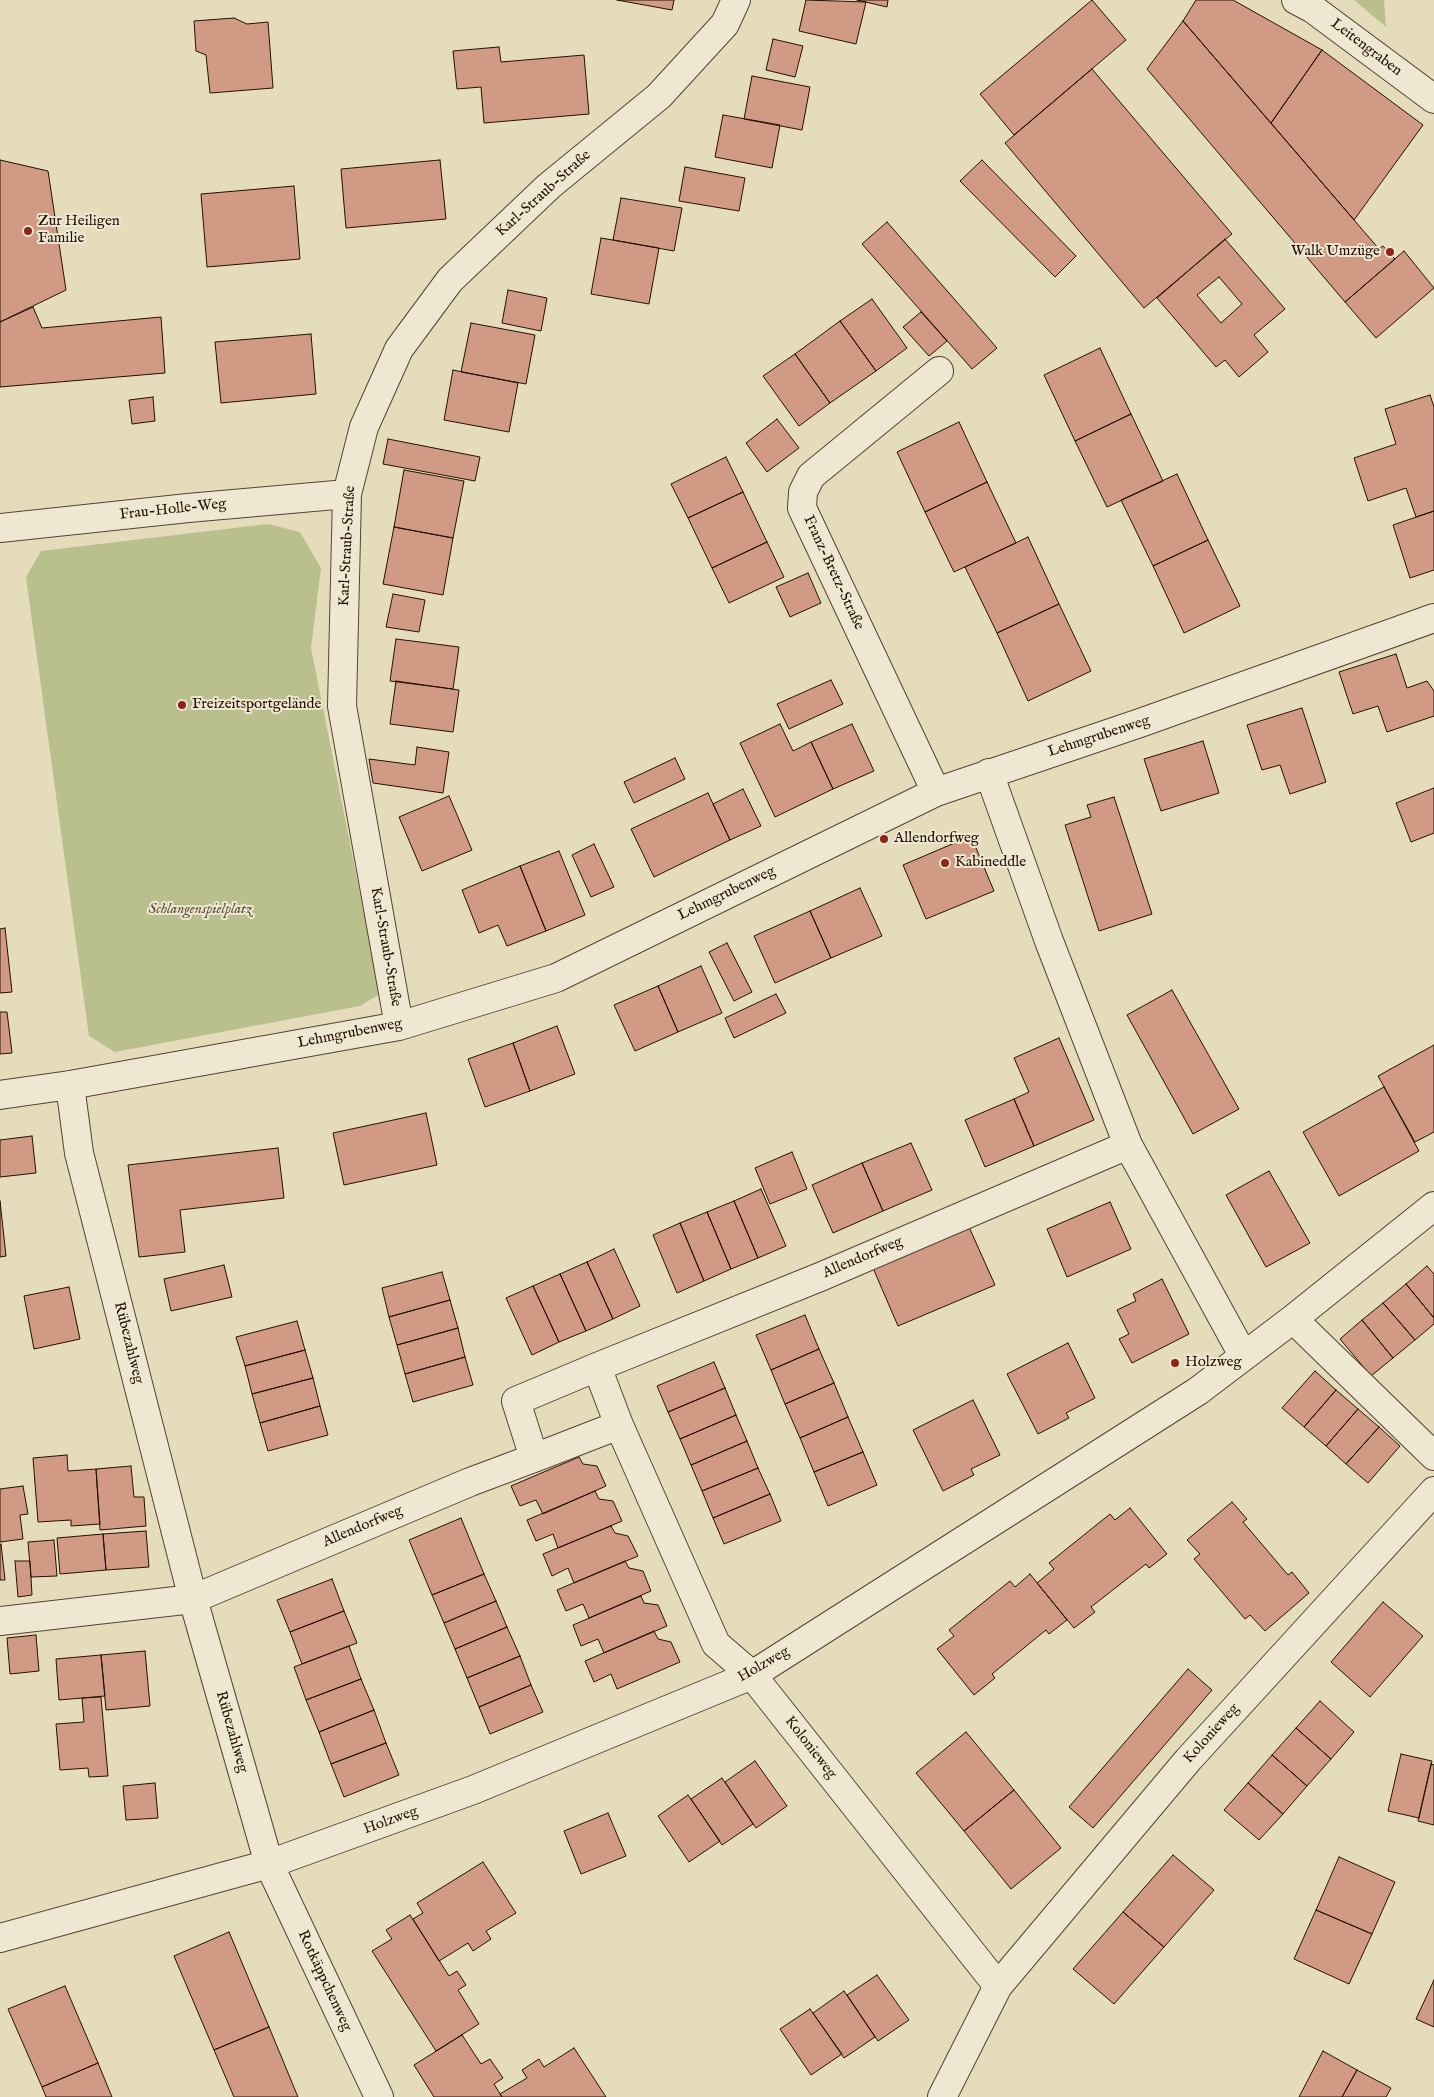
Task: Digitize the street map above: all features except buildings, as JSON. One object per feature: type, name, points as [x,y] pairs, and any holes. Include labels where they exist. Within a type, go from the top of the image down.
[{"type":"street","name":"Karl-Straub-Straße","points":[[399,1026],[342,706],[347,494],[364,427],[399,349],[450,280],[549,186],[659,96],[725,24],[736,0]]},
{"type":"street","name":"Leitengraben","points":[[1296,0],[1313,9],[1434,99]]},
{"type":"street","name":"Franz-Bretz-Straße","points":[[936,792],[802,508],[803,492],[811,476],[938,371]]},
{"type":"street","name":"Frau-Holle-Weg","points":[[0,528],[188,508],[347,494]]},
{"type":"street","name":"Lehmgrubenweg","points":[[0,1095],[70,1085],[399,1026],[556,978],[936,792],[1140,724],[1434,618]]},
{"type":"street","points":[[989,773],[1049,941],[1128,1145],[1244,1355]]},
{"type":"street","name":"Rübezahlweg","points":[[70,1085],[79,1153],[193,1599],[269,1864]]},
{"type":"street","name":"Allendorfweg","points":[[534,1458],[516,1401],[820,1277],[1128,1145]]},
{"type":"street","name":"Holzweg","points":[[0,1938],[269,1864],[465,1793],[752,1675],[1187,1398],[1293,1319],[1434,1206]]},
{"type":"street","points":[[1293,1319],[1434,1456]]},
{"type":"street","points":[[597,1368],[618,1425],[716,1644],[752,1675]]},
{"type":"street","name":"Allendorfweg","points":[[193,1599],[470,1482],[618,1425]]},
{"type":"street","name":"Kolonieweg","points":[[942,2097],[998,1986],[1188,1760],[1434,1491]]},
{"type":"street","points":[[0,1621],[193,1599]]},
{"type":"street","name":"Kolonieweg","points":[[752,1675],[998,1986]]},
{"type":"street","name":"Rotkäppchenweg","points":[[269,1864],[379,2097]]},
{"type":"green space","points":[[1354,0],[1384,0],[1386,27]]},
{"type":"green space","name":"Schlangenspielplatz","points":[[268,524],[300,532],[321,568],[311,648],[380,994],[360,1006],[115,1052],[89,1036],[26,577],[41,551]]},
{"type":"place","name":"Zur Heiligen Familie","points":[[28,231]]},
{"type":"place","name":"Walk Umzüge","points":[[1390,252]]},
{"type":"place","name":"Freizeitsportgelände","points":[[182,705]]},
{"type":"place","name":"Allendorfweg","points":[[884,839]]},
{"type":"place","name":"Kabineddle","points":[[945,863]]},
{"type":"place","name":"Holzweg","points":[[1175,1363]]}]
